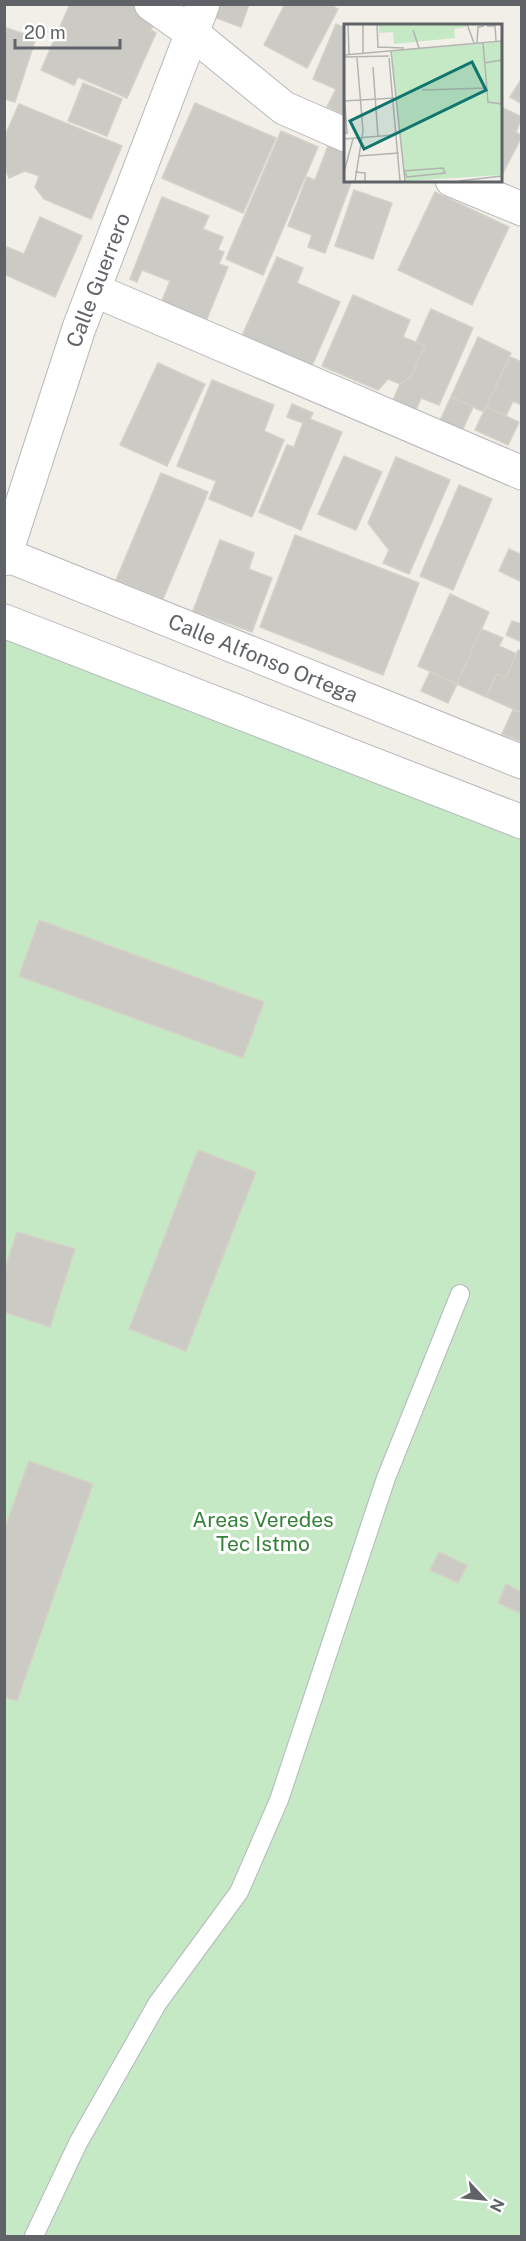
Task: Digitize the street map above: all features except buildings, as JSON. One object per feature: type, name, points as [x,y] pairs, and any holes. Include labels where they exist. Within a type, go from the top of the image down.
[{"type":"street","points":[[151,4],[198,19],[284,108],[344,134]]},
{"type":"street","name":"Calle Guerrero","points":[[5,556],[79,328],[198,19]]},
{"type":"street","points":[[457,182],[522,209]]},
{"type":"street","points":[[94,290],[522,473]]},
{"type":"street","name":"Calle Alfonso Ortega","points":[[5,556],[522,762]]},
{"type":"street","points":[[4,621],[522,822]]},
{"type":"lane","points":[[34,2236],[78,2143],[157,2004],[239,1892],[279,1800],[386,1478],[460,1294]]},
{"type":"green space","name":"Areas Veredes Tec Istmo","points":[[4,623],[521,825],[521,2236],[5,2236]]}]
